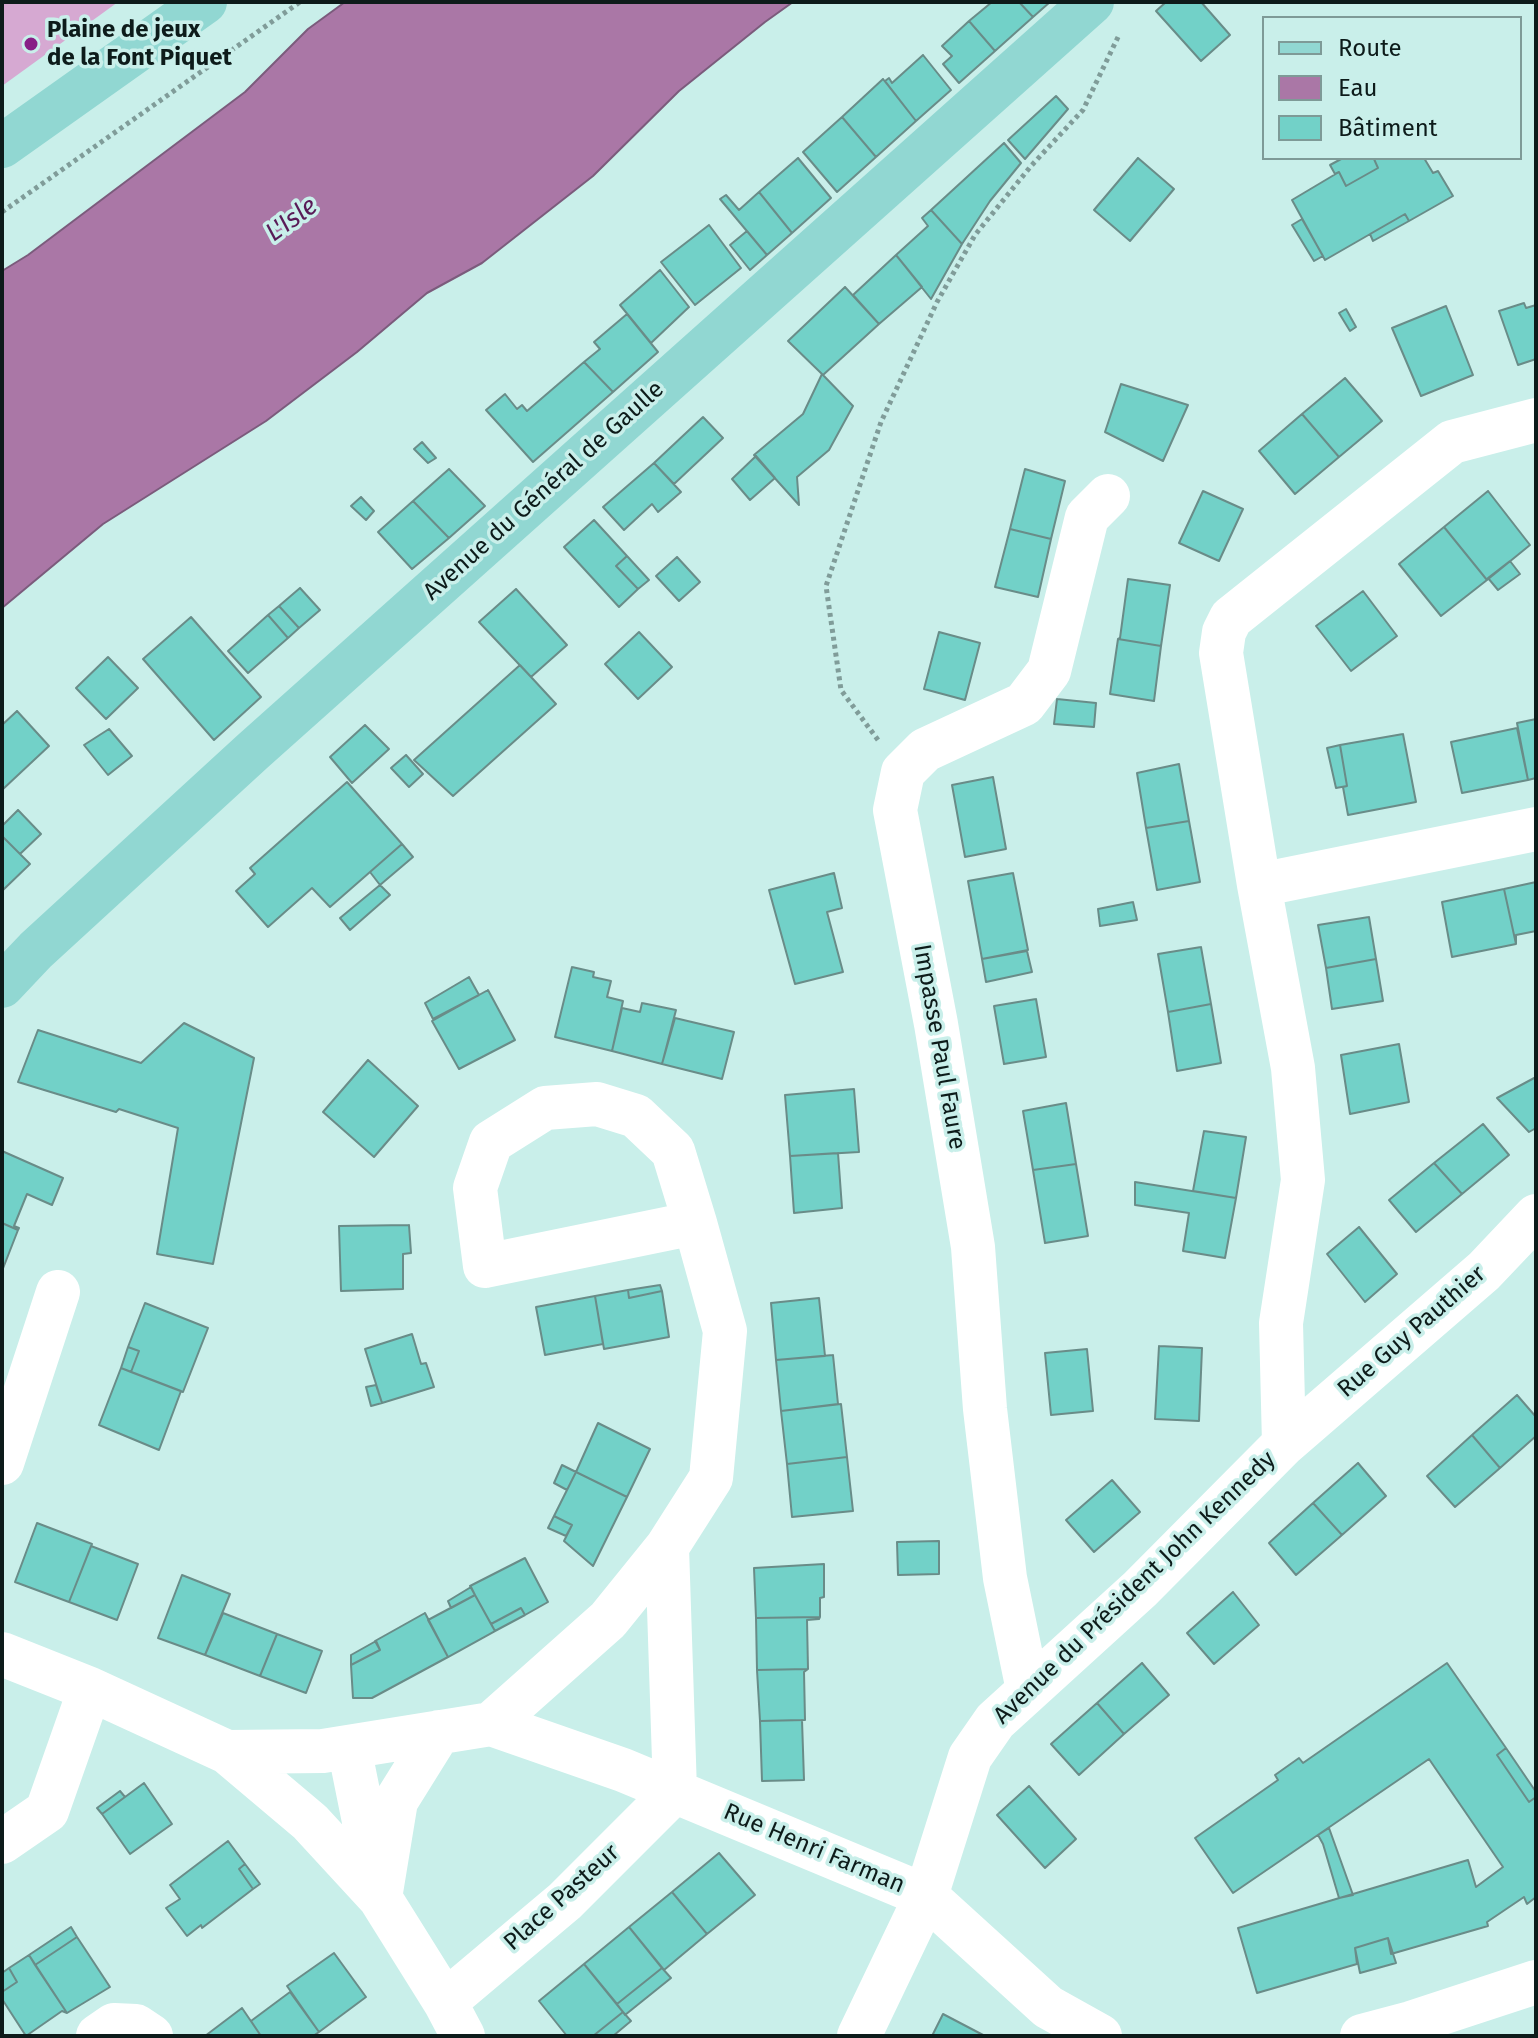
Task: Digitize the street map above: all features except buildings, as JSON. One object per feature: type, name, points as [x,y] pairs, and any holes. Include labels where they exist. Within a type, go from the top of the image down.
[{"type":"main road","points":[[2,146],[199,5]]},
{"type":"main road","name":"Avenue du Général de Gaulle","points":[[2,986],[36,950],[336,677],[1106,13]]},
{"type":"street","name":"Avenue du Président John Kennedy","points":[[859,2036],[926,1896],[970,1757],[995,1721],[1140,1589],[1284,1444],[1281,1323],[1303,1180],[1293,1068],[1221,653],[1224,632],[1231,618],[1452,442],[1536,420]]},
{"type":"street","points":[[903,772],[925,750],[1024,704],[1049,671],[1087,517],[1108,496]]},
{"type":"street","name":"Impasse Paul Faure","points":[[903,772],[895,810],[936,1024],[973,1247],[985,1409],[1005,1578],[1028,1690]]},
{"type":"street","points":[[1259,885],[1536,829]]},
{"type":"street","points":[[227,1752],[323,1751],[491,1724],[608,1620],[667,1547],[711,1478],[725,1331],[695,1223],[673,1151],[636,1116],[597,1104],[545,1108],[491,1142],[475,1188],[485,1266],[695,1223]]},
{"type":"street","name":"Rue Guy Pauthier","points":[[1284,1444],[1484,1271],[1536,1216]]},
{"type":"street","points":[[2,1463],[58,1292]]},
{"type":"street","points":[[667,1547],[675,1791]]},
{"type":"street","points":[[2,1654],[90,1689],[227,1752],[310,1822],[380,1898],[454,2019]]},
{"type":"street","points":[[2,1842],[47,1811],[90,1689]]},
{"type":"street","name":"Rue Henri Farman","points":[[491,1724],[675,1791],[926,1896],[1048,2007],[1100,2036]]},
{"type":"street","points":[[380,1898],[396,1801],[439,1732]]},
{"type":"street","points":[[349,1747],[380,1898]]},
{"type":"street","name":"Place Pasteur","points":[[454,2019],[565,1901],[675,1791]]},
{"type":"street","points":[[1362,2036],[1536,1982]]},
{"type":"street","points":[[98,2036],[114,2025],[136,2026],[151,2036]]},
{"type":"path","points":[[2,212],[300,2]]},
{"type":"path","points":[[903,772],[841,690],[826,586],[881,422],[937,302],[975,235],[1031,166],[1083,110],[1117,42],[1106,13]]},
{"type":"shaded area","name":"Plaine de jeux de la Font Piquet","points":[[2,2],[118,2],[2,86]]},
{"type":"water","name":"L'Isle","points":[[345,2],[793,2],[679,91],[593,176],[482,263],[427,293],[357,352],[266,421],[103,524],[2,608],[2,271],[28,255],[245,92],[308,29]]},
{"type":"place","name":"Plaine de jeux de la Font Piquet","points":[[31,44]]}]
